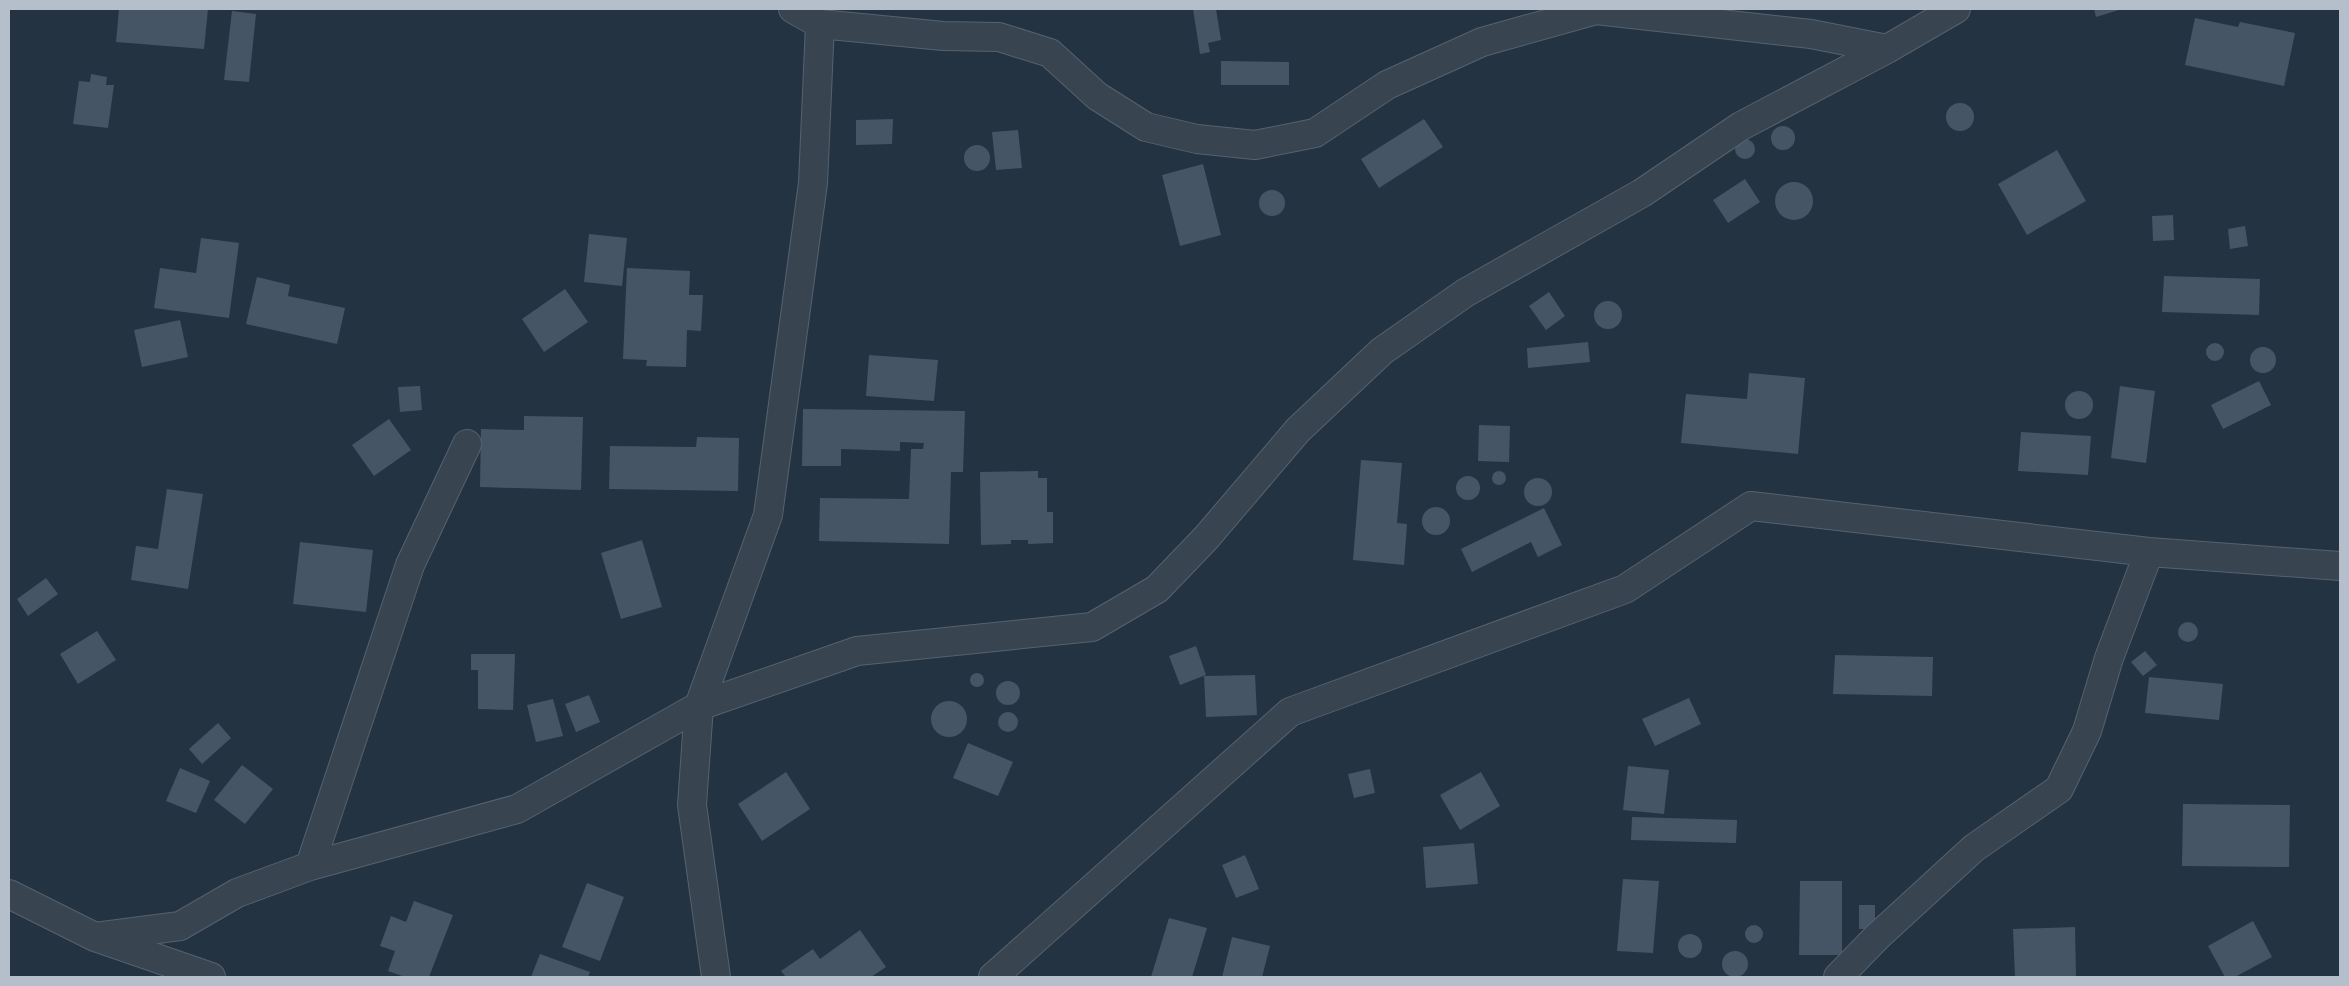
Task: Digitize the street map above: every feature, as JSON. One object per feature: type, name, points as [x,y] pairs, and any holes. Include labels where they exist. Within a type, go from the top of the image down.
[{"type":"street","points":[[793,9],[820,24],[944,36],[999,37],[1050,54],[1098,96],[1146,127],[1197,139],[1255,145],[1314,133],[1387,85],[1482,42],[1596,10],[1811,34],[1887,50]]},
{"type":"street","points":[[95,937],[180,926],[236,893],[310,866],[517,809],[699,706],[857,651],[1092,627],[1157,589],[1206,538],[1298,430],[1382,351],[1465,293],[1642,194],[1741,126],[1887,50],[1956,9]]},
{"type":"street","points":[[716,977],[692,805],[699,706],[768,515],[813,182],[820,24]]},
{"type":"street","points":[[310,866],[410,565],[467,444]]},
{"type":"street","points":[[993,977],[1290,712],[1625,589],[1751,506],[2149,552],[2340,566]]},
{"type":"street","points":[[1838,977],[1878,936],[1974,848],[2059,789],[2087,731],[2109,658],[2149,552]]},
{"type":"street","points":[[9,894],[95,937],[208,977]]},
{"type":"building","points":[[119,9],[208,9],[204,49],[116,42]]},
{"type":"building","points":[[1193,9],[1216,9],[1221,40],[1208,43],[1210,52],[1200,54]]},
{"type":"building","points":[[2094,9],[2122,9],[2096,17]]},
{"type":"building","points":[[232,11],[256,14],[249,82],[224,80]]},
{"type":"building","points":[[2195,18],[2238,27],[2240,22],[2295,33],[2284,86],[2185,65]]},
{"type":"building","points":[[1221,61],[1289,62],[1289,85],[1221,85]]},
{"type":"building","points":[[91,74],[107,77],[106,85],[114,85],[108,128],[73,124],[79,81],[90,82]]},
{"type":"building","points":[[1960,103],[1970,107],[1974,117],[1970,127],[1960,131],[1950,127],[1946,117],[1950,107]]},
{"type":"building","points":[[893,119],[892,144],[856,145],[856,120]]},
{"type":"building","points":[[1424,119],[1443,147],[1379,188],[1361,159]]},
{"type":"building","points":[[1783,126],[1792,129],[1795,138],[1792,147],[1783,150],[1774,147],[1771,138],[1774,129]]},
{"type":"building","points":[[1018,130],[1022,168],[996,170],[992,132]]},
{"type":"building","points":[[1745,139],[1752,142],[1755,149],[1752,156],[1745,159],[1738,156],[1735,149],[1738,142]]},
{"type":"building","points":[[977,145],[987,148],[990,158],[987,168],[977,171],[967,168],[964,158],[967,148]]},
{"type":"building","points":[[2057,150],[2086,201],[2027,235],[1998,184]]},
{"type":"building","points":[[1203,164],[1221,235],[1180,246],[1162,175]]},
{"type":"building","points":[[1745,179],[1760,202],[1728,223],[1713,200]]},
{"type":"building","points":[[1794,182],[1808,187],[1813,201],[1808,215],[1794,220],[1780,215],[1775,201],[1780,187]]},
{"type":"building","points":[[1272,190],[1282,193],[1285,203],[1282,213],[1272,216],[1262,213],[1259,203],[1262,193]]},
{"type":"building","points":[[2173,215],[2174,240],[2153,241],[2152,216]]},
{"type":"building","points":[[2245,226],[2248,246],[2230,249],[2228,229]]},
{"type":"building","points":[[589,234],[627,238],[622,286],[584,282]]},
{"type":"building","points":[[201,238],[239,243],[229,318],[154,308],[160,268],[196,273]]},
{"type":"building","points":[[627,268],[690,271],[689,295],[703,295],[701,331],[687,330],[686,367],[646,366],[647,360],[623,359]]},
{"type":"building","points":[[2164,276],[2260,279],[2259,315],[2162,312]]},
{"type":"building","points":[[257,277],[290,285],[288,296],[345,308],[337,344],[246,324]]},
{"type":"building","points":[[565,289],[588,322],[544,352],[522,319]]},
{"type":"building","points":[[1549,292],[1565,316],[1546,330],[1529,306]]},
{"type":"building","points":[[1608,301],[1618,305],[1622,315],[1618,325],[1608,329],[1598,325],[1594,315],[1598,305]]},
{"type":"building","points":[[180,320],[188,357],[142,367],[134,330]]},
{"type":"building","points":[[1588,342],[1590,362],[1528,368],[1527,348]]},
{"type":"building","points":[[2211,343],[2219,343],[2224,348],[2222,359],[2211,361],[2206,356],[2206,348]]},
{"type":"building","points":[[2263,347],[2272,351],[2276,360],[2272,369],[2263,373],[2254,369],[2250,360],[2254,351]]},
{"type":"building","points":[[869,355],[938,360],[934,401],[866,396]]},
{"type":"building","points":[[1749,373],[1805,378],[1798,454],[1681,443],[1686,394],[1747,399]]},
{"type":"building","points":[[2259,381],[2271,405],[2223,429],[2211,405]]},
{"type":"building","points":[[420,386],[422,410],[400,412],[398,387]]},
{"type":"building","points":[[2120,386],[2155,391],[2146,463],[2111,458]]},
{"type":"building","points":[[2079,391],[2089,395],[2093,405],[2089,415],[2079,419],[2069,415],[2065,405],[2069,395]]},
{"type":"building","points":[[803,409],[965,411],[963,472],[951,472],[949,544],[819,541],[820,498],[909,499],[911,449],[923,449],[924,443],[900,442],[900,451],[841,449],[841,466],[802,466]]},
{"type":"building","points":[[524,416],[583,417],[581,490],[480,487],[481,429],[524,430]]},
{"type":"building","points":[[389,419],[411,450],[374,476],[352,445]]},
{"type":"building","points":[[1479,425],[1510,426],[1509,462],[1478,461]]},
{"type":"building","points":[[2021,432],[2091,436],[2088,475],[2018,471]]},
{"type":"building","points":[[697,437],[739,438],[738,491],[609,489],[610,446],[696,447]]},
{"type":"building","points":[[1361,460],[1402,463],[1397,523],[1407,524],[1404,565],[1353,560]]},
{"type":"building","points":[[1038,471],[1038,478],[1047,478],[1047,512],[1053,512],[1053,543],[1028,544],[1028,540],[1011,540],[1011,544],[981,545],[980,472]]},
{"type":"building","points":[[1496,471],[1502,471],[1506,478],[1502,485],[1496,485],[1492,481],[1492,475]]},
{"type":"building","points":[[1468,476],[1477,479],[1480,488],[1477,497],[1468,500],[1459,497],[1456,488],[1459,479]]},
{"type":"building","points":[[1538,478],[1548,482],[1552,492],[1548,502],[1538,506],[1528,502],[1524,492],[1528,482]]},
{"type":"building","points":[[167,489],[203,494],[188,589],[131,580],[136,546],[158,549]]},
{"type":"building","points":[[1436,507],[1446,511],[1450,521],[1446,531],[1436,535],[1426,531],[1422,521],[1426,511]]},
{"type":"building","points":[[1544,508],[1562,545],[1538,557],[1531,542],[1472,572],[1461,549]]},
{"type":"building","points":[[642,540],[662,607],[621,619],[601,553]]},
{"type":"building","points":[[300,542],[373,550],[366,612],[293,604]]},
{"type":"building","points":[[46,578],[58,594],[28,616],[17,599]]},
{"type":"building","points":[[2188,622],[2195,625],[2198,632],[2195,639],[2188,642],[2181,639],[2178,632],[2181,625]]},
{"type":"building","points":[[97,631],[116,660],[78,684],[60,654]]},
{"type":"building","points":[[1196,646],[1206,675],[1180,685],[1169,656]]},
{"type":"building","points":[[2145,651],[2157,665],[2143,676],[2131,662]]},
{"type":"building","points":[[471,654],[515,654],[513,710],[478,709],[478,670],[471,670]]},
{"type":"building","points":[[1835,655],[1933,657],[1932,696],[1833,694]]},
{"type":"building","points":[[974,673],[980,673],[984,680],[980,687],[974,687],[970,683],[970,677]]},
{"type":"building","points":[[1255,675],[1257,715],[1206,717],[1204,676]]},
{"type":"building","points":[[2149,677],[2223,684],[2219,720],[2145,713]]},
{"type":"building","points":[[1008,681],[1017,684],[1020,693],[1017,702],[1008,705],[999,702],[996,693],[999,684]]},
{"type":"building","points":[[589,695],[600,722],[576,732],[565,704]]},
{"type":"building","points":[[1689,698],[1701,724],[1655,746],[1642,719]]},
{"type":"building","points":[[553,699],[563,736],[536,742],[527,705]]},
{"type":"building","points":[[949,701],[962,706],[967,719],[962,732],[949,737],[936,732],[931,719],[936,706]]},
{"type":"building","points":[[1008,712],[1015,715],[1018,722],[1015,729],[1008,732],[1001,729],[998,722],[1001,715]]},
{"type":"building","points":[[218,723],[231,738],[202,764],[189,749]]},
{"type":"building","points":[[968,743],[1013,762],[998,796],[953,778]]},
{"type":"building","points":[[242,765],[273,789],[245,824],[214,800]]},
{"type":"building","points":[[1628,766],[1669,770],[1664,814],[1623,810]]},
{"type":"building","points":[[180,768],[210,781],[196,813],[166,801]]},
{"type":"building","points":[[1370,769],[1375,793],[1354,798],[1348,774]]},
{"type":"building","points":[[786,772],[810,809],[762,841],[738,804]]},
{"type":"building","points":[[1481,772],[1500,806],[1460,830],[1440,795]]},
{"type":"building","points":[[2183,804],[2290,805],[2289,867],[2182,866]]},
{"type":"building","points":[[1632,817],[1737,820],[1736,843],[1631,840]]},
{"type":"building","points":[[1474,843],[1478,884],[1426,888],[1423,847]]},
{"type":"building","points":[[1245,855],[1259,889],[1236,898],[1222,865]]},
{"type":"building","points":[[1623,879],[1659,881],[1653,953],[1617,951]]},
{"type":"building","points":[[1800,881],[1842,881],[1842,955],[1799,955]]},
{"type":"building","points":[[587,883],[624,897],[600,961],[562,947]]},
{"type":"building","points":[[414,901],[453,915],[429,977],[405,977],[388,971],[395,951],[380,946],[391,916],[406,922]]},
{"type":"building","points":[[1859,905],[1875,905],[1875,929],[1859,929]]},
{"type":"building","points":[[1169,918],[1207,928],[1192,977],[1151,977]]},
{"type":"building","points":[[2253,921],[2272,957],[2235,977],[2225,977],[2208,946]]},
{"type":"building","points":[[1750,925],[1758,925],[1763,930],[1761,941],[1750,943],[1745,938],[1745,930]]},
{"type":"building","points":[[2075,927],[2076,977],[2015,977],[2013,929]]},
{"type":"building","points":[[860,930],[886,967],[871,977],[786,977],[781,971],[813,949],[820,959]]},
{"type":"building","points":[[1685,934],[1695,934],[1702,941],[1702,951],[1695,958],[1685,958],[1678,951],[1678,941]]},
{"type":"building","points":[[1232,937],[1270,946],[1262,977],[1222,977]]},
{"type":"building","points":[[1735,951],[1744,955],[1748,964],[1744,973],[1735,977],[1726,973],[1722,964],[1726,955]]},
{"type":"building","points":[[540,954],[590,972],[588,977],[531,977]]}]
